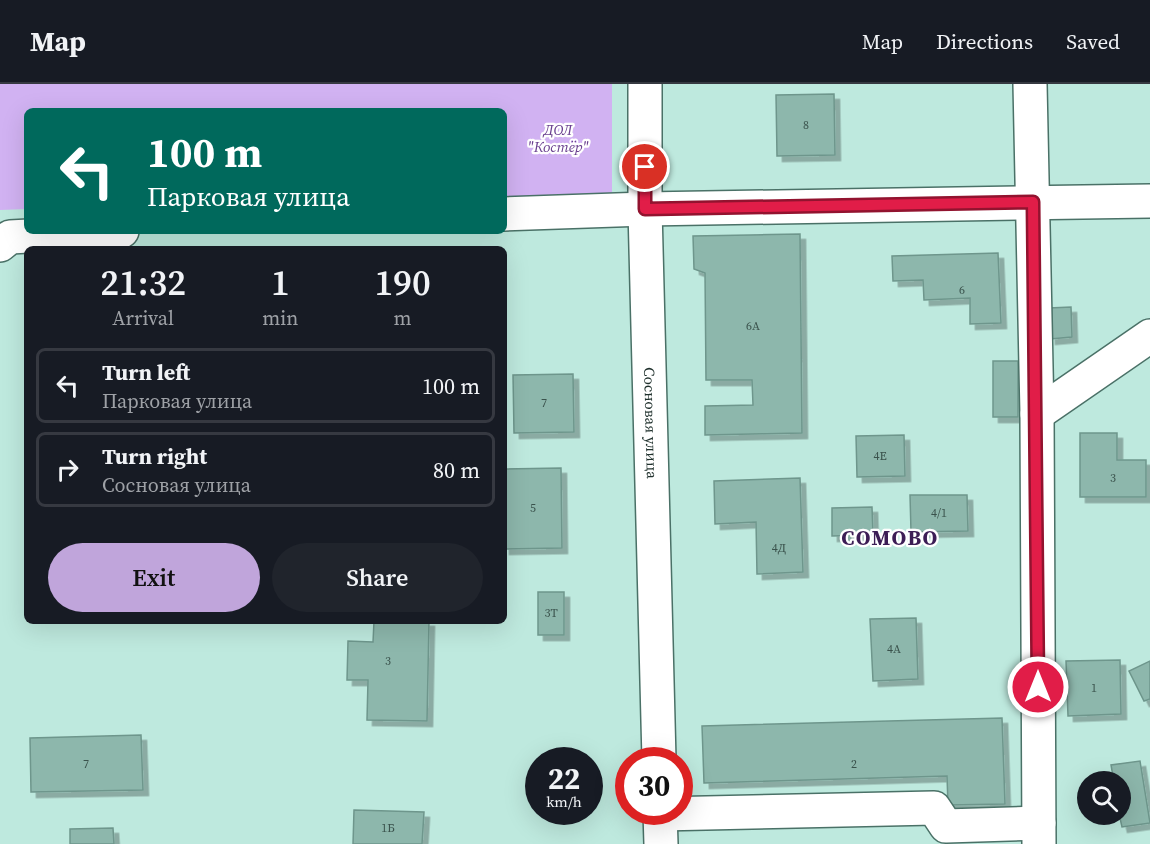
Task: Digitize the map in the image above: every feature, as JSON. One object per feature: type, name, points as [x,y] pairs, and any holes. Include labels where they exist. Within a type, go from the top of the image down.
[{"type":"street","name":"Сосновая улица","points":[[645,84],[645,209],[658,747]]},
{"type":"street","points":[[693,821],[934,808],[946,826],[1039,834],[1037,414],[1030,84]]},
{"type":"street","points":[[507,214],[645,209],[1150,201]]},
{"type":"street","points":[[0,245],[10,237],[66,234]]},
{"type":"street","points":[[1037,414],[1150,336]]},
{"type":"green space","name":"ДОЛ \"Костёр\"","points":[[0,84],[612,84],[612,197],[507,199],[507,108],[24,108],[24,209],[0,210]]},
{"type":"building","points":[[834,94],[835,155],[777,156],[776,95]]},
{"type":"building","points":[[800,234],[802,433],[705,435],[705,406],[753,405],[752,380],[706,380],[705,273],[694,269],[693,236]]},
{"type":"building","points":[[998,253],[1001,323],[970,324],[970,298],[924,300],[923,280],[893,281],[892,256]]},
{"type":"building","points":[[1071,307],[1072,337],[1050,339],[1049,308]]},
{"type":"building","points":[[993,361],[1018,361],[1018,417],[993,417]]},
{"type":"building","points":[[573,374],[574,432],[514,433],[513,375]]},
{"type":"building","points":[[1080,433],[1117,433],[1117,460],[1146,460],[1146,497],[1080,497]]},
{"type":"building","points":[[904,435],[905,476],[857,477],[856,436]]},
{"type":"building","points":[[561,468],[562,548],[507,549],[507,469]]},
{"type":"building","points":[[800,478],[803,572],[757,574],[756,522],[715,524],[714,481]]},
{"type":"building","points":[[910,495],[967,495],[968,531],[911,532]]},
{"type":"building","points":[[872,507],[873,535],[832,536],[832,508]]},
{"type":"building","points":[[538,592],[564,592],[564,635],[538,635]]},
{"type":"building","points":[[916,618],[918,679],[873,681],[870,619]]},
{"type":"building","points":[[374,624],[429,624],[427,721],[367,720],[368,680],[347,680],[348,641],[373,642]]},
{"type":"building","points":[[1120,660],[1121,714],[1068,716],[1066,661]]},
{"type":"building","points":[[1150,661],[1150,699],[1144,701],[1129,671]]},
{"type":"building","points":[[1002,718],[1005,804],[948,805],[947,776],[704,783],[702,726]]},
{"type":"building","points":[[141,735],[143,790],[31,792],[30,738]]},
{"type":"building","points":[[1140,761],[1150,823],[1122,827],[1122,825],[1131,825],[1131,771],[1112,771],[1111,765]]},
{"type":"building","points":[[354,810],[424,812],[422,844],[353,844]]},
{"type":"building","points":[[113,828],[114,844],[70,844],[70,829]]},
{"type":"district","name":"СОМОВО","points":[[890,538]]},
{"type":"route","points":[[645,167],[645,209],[1033,202],[1037,414],[1038,687]]}]
